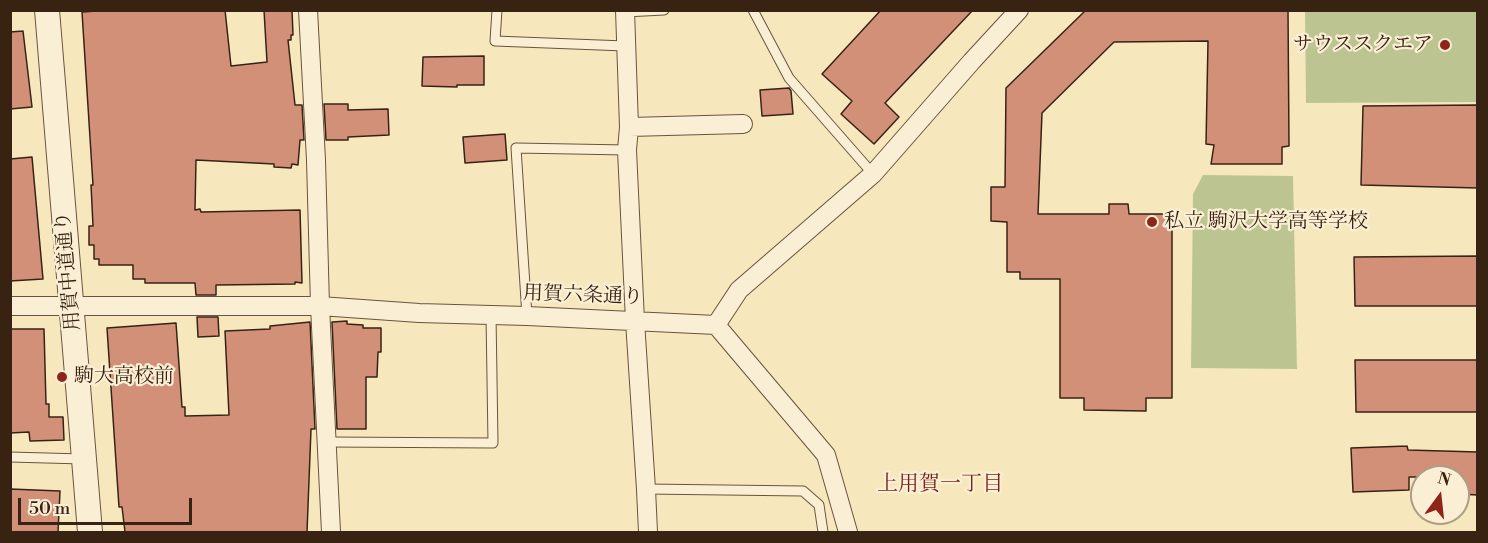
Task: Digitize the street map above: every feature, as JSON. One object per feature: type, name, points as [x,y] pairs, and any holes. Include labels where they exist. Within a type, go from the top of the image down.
[{"type":"street","name":"用賀中道通り","points":[[47,10],[90,532]]},
{"type":"street","points":[[308,10],[331,532]]},
{"type":"street","points":[[848,532],[826,455],[716,325],[740,290],[873,174],[1019,10]]},
{"type":"street","points":[[625,11],[627,150],[648,532]]},
{"type":"street","points":[[628,128],[743,124]]},
{"type":"street","name":"用賀六条通り","points":[[10,306],[320,306],[419,313],[716,325]]},
{"type":"lane","points":[[497,10],[495,41],[625,46]]},
{"type":"lane","points":[[625,11],[664,10]]},
{"type":"lane","points":[[753,10],[789,78],[873,174]]},
{"type":"lane","points":[[527,316],[516,148],[627,150]]},
{"type":"lane","points":[[328,442],[493,443],[491,315]]},
{"type":"lane","points":[[10,457],[84,459]]},
{"type":"lane","points":[[646,489],[803,491],[819,505],[823,532]]},
{"type":"green space","points":[[1305,11],[1477,11],[1477,102],[1306,103]]},
{"type":"green space","points":[[1203,175],[1293,176],[1297,369],[1191,368],[1193,194]]},
{"type":"building","points":[[225,10],[231,66],[267,62],[264,10],[292,10],[293,35],[291,35],[291,40],[288,40],[295,105],[302,105],[304,140],[300,140],[298,165],[292,164],[291,168],[274,167],[274,164],[196,160],[195,210],[200,209],[201,212],[300,210],[302,283],[216,285],[216,295],[196,295],[195,283],[145,283],[145,279],[133,279],[133,265],[99,265],[99,259],[94,259],[94,245],[89,245],[89,226],[93,226],[91,185],[93,185],[82,12]]},
{"type":"building","points":[[881,10],[973,10],[885,103],[899,117],[874,144],[841,114],[852,101],[822,74]]},
{"type":"building","points":[[1086,10],[1288,10],[1289,146],[1282,147],[1282,164],[1211,164],[1214,145],[1206,144],[1208,41],[1114,42],[1042,113],[1038,214],[1109,214],[1109,204],[1128,204],[1129,214],[1172,214],[1172,398],[1146,398],[1146,411],[1084,410],[1084,398],[1060,398],[1060,279],[1020,279],[1020,272],[1007,272],[1007,222],[991,221],[991,187],[1005,187],[1006,88]]},
{"type":"building","points":[[23,31],[32,107],[10,109],[10,32]]},
{"type":"building","points":[[484,56],[484,85],[422,86],[423,57]]},
{"type":"building","points":[[789,88],[793,114],[762,116],[760,90]]},
{"type":"building","points":[[324,104],[348,104],[348,110],[388,109],[389,135],[326,140]]},
{"type":"building","points":[[1478,105],[1478,188],[1361,185],[1363,106]]},
{"type":"building","points":[[505,134],[507,160],[465,163],[463,137]]},
{"type":"building","points":[[32,157],[43,279],[10,281],[10,159]]},
{"type":"building","points":[[1478,256],[1478,306],[1355,306],[1354,257]]},
{"type":"building","points":[[197,317],[218,317],[219,336],[198,337]]},
{"type":"building","points":[[347,321],[347,324],[363,325],[363,328],[381,328],[381,352],[378,352],[377,377],[366,377],[366,429],[337,429],[332,322]]},
{"type":"building","points":[[310,322],[315,429],[311,429],[307,532],[125,532],[122,507],[119,507],[107,328],[176,323],[182,407],[185,407],[185,416],[229,415],[225,331],[270,329],[270,326]]},
{"type":"building","points":[[10,329],[44,329],[46,404],[49,404],[49,417],[63,417],[64,440],[30,441],[29,432],[10,433]]},
{"type":"building","points":[[1355,360],[1478,360],[1478,412],[1356,412]]},
{"type":"building","points":[[1407,446],[1408,450],[1478,452],[1478,495],[1470,495],[1470,465],[1410,465],[1409,490],[1353,492],[1351,448]]},
{"type":"building","points":[[10,489],[60,491],[58,532],[10,532]]},
{"type":"place","name":"サウススクエア","points":[[1445,45]]},
{"type":"place","name":"私立 駒沢大学高等学校","points":[[1152,222]]},
{"type":"place","name":"駒大高校前","points":[[62,377]]},
{"type":"district","name":"上用賀一丁目","points":[[940,485]]}]
